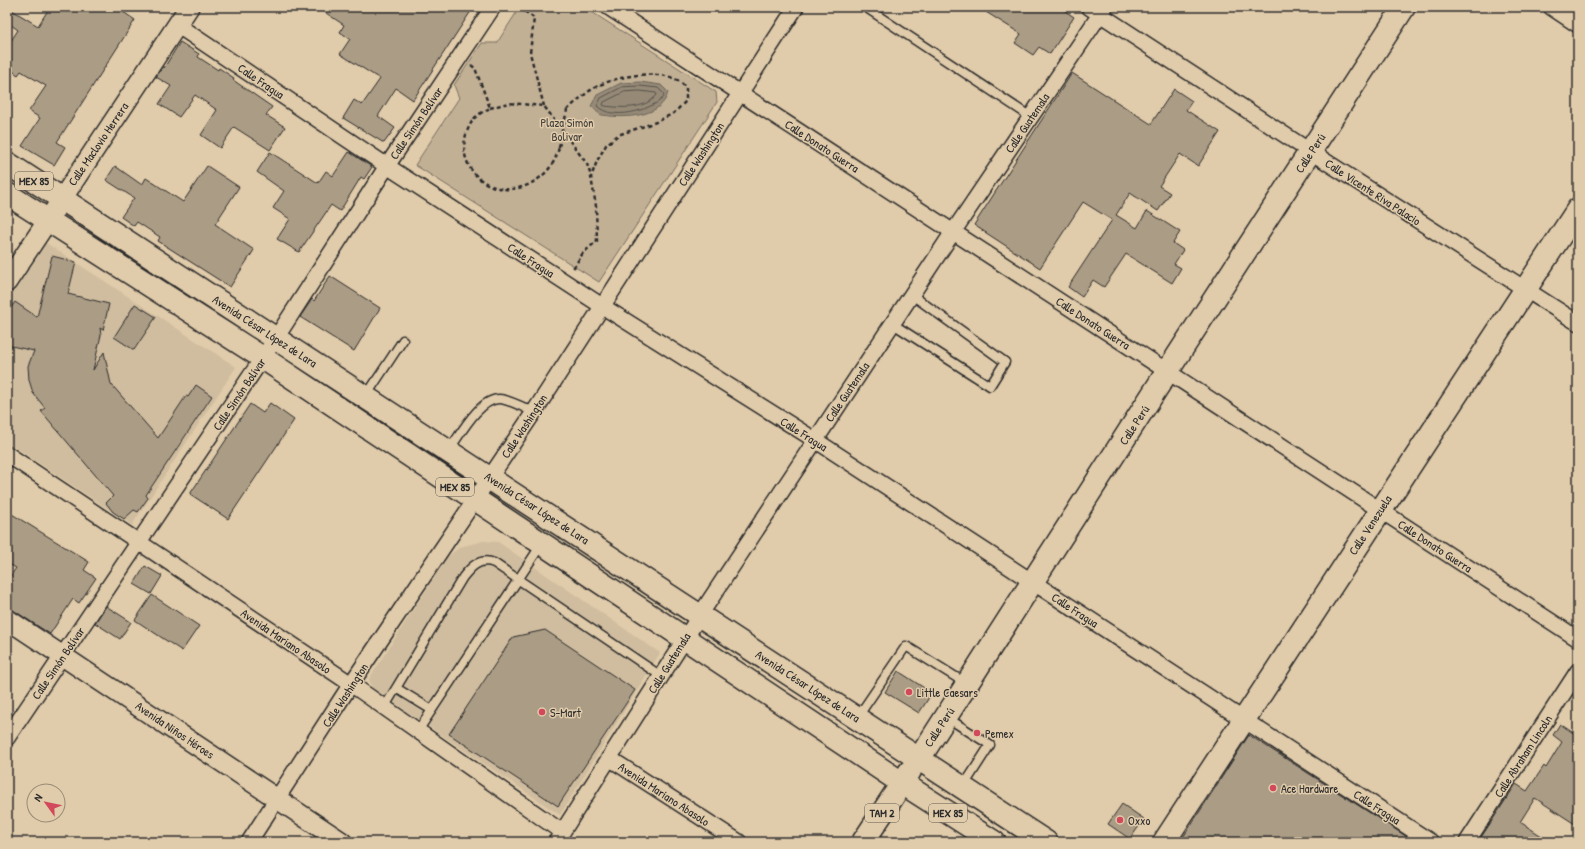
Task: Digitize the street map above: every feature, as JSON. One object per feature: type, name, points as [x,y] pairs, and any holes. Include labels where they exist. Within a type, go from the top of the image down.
[{"type":"main road","name":"Calle Perú","points":[[863,842],[919,759],[1167,372],[1404,7]]},
{"type":"main road","name":"Avenida César López de Lara","points":[[7,163],[1046,842]]},
{"type":"main road","name":"Avenida César López de Lara","points":[[7,194],[263,358],[542,545],[685,638],[902,783],[994,842]]},
{"type":"main road","name":"Calle Venezuela","points":[[1164,842],[1578,209]]},
{"type":"street","name":"Calle Maclovio Herrera","points":[[7,282],[189,7]]},
{"type":"street","name":"Calle Simón Bolívar","points":[[7,738],[263,358],[493,7]]},
{"type":"street","name":"Calle Donato Guerra","points":[[608,7],[1578,639]]},
{"type":"street","name":"Calle Washington","points":[[250,842],[351,684],[534,412],[796,7]]},
{"type":"street","points":[[1551,7],[1578,25]]},
{"type":"street","name":"Calle Guatemala","points":[[559,837],[685,638],[953,232],[1031,117],[1098,9]]},
{"type":"street","name":"Calle Vicente Riva Palacio","points":[[1098,9],[1311,152],[1526,289],[1578,324]]},
{"type":"street","name":"Calle Fragua","points":[[177,25],[388,166],[602,306],[815,440],[1431,842]]},
{"type":"street","name":"Avenida Mariano Abasolo","points":[[7,454],[351,684],[418,731],[559,837]]},
{"type":"street","name":"Avenida Niños Héroes","points":[[7,619],[342,842]]},
{"type":"street","name":"Calle Abraham Lincoln","points":[[1467,842],[1578,671]]},
{"type":"street","name":"Avenida Mariano Abasolo","points":[[609,758],[738,842]]},
{"type":"lane","points":[[865,7],[1031,117]]},
{"type":"lane","points":[[893,324],[990,386],[1005,362],[912,295]]},
{"type":"lane","points":[[366,397],[403,340]]},
{"type":"lane","points":[[448,451],[480,408],[487,402],[501,399],[534,412]]},
{"type":"lane","points":[[418,731],[542,545]]},
{"type":"lane","points":[[384,708],[463,577],[474,564],[490,562],[661,676]]},
{"type":"lane","points":[[857,718],[906,646],[967,684]]},
{"type":"lane","points":[[396,688],[432,710]]},
{"type":"lane","points":[[946,717],[990,745],[962,788]]},
{"type":"path","points":[[519,7],[534,18],[530,53],[544,106],[587,164],[596,206],[597,241],[583,253],[564,281]]},
{"type":"path","points":[[459,58],[475,68],[490,108]]},
{"type":"path","points":[[544,106],[508,103],[490,108],[473,118],[464,137],[465,159],[478,178],[491,186],[512,190],[528,186],[543,176],[557,157],[567,110],[579,98],[596,87],[616,79],[640,75],[662,75],[677,80],[686,88],[686,100],[674,113],[656,122],[618,135],[606,145],[597,161],[591,177]]},
{"type":"shaded area","points":[[46,243],[236,367],[132,525],[7,442],[7,301]]},
{"type":"shaded area","points":[[483,541],[498,542],[660,653],[560,815],[372,688],[369,679],[447,557],[460,547]]},
{"type":"green space","name":"Plaza Simón Bolivar","points":[[520,7],[584,7],[716,92],[717,102],[599,282],[415,165],[459,98],[454,85],[482,43],[497,43]]},
{"type":"water","points":[[640,82],[661,85],[668,92],[665,100],[660,106],[652,111],[635,116],[618,117],[601,115],[591,106],[597,95],[621,83]]},
{"type":"building","points":[[7,7],[38,26],[50,7],[116,7],[135,20],[57,142],[65,147],[54,165],[22,146],[40,118],[29,111],[46,86],[21,71],[18,75],[7,67],[7,47],[18,30],[7,22]]},
{"type":"building","points":[[317,7],[464,7],[471,11],[413,100],[396,88],[378,116],[395,128],[384,143],[343,118],[354,100],[362,105],[380,79],[340,54],[350,39],[340,32],[344,25]]},
{"type":"building","points":[[978,7],[1059,7],[1074,17],[1050,54],[1039,47],[1033,55],[1015,43],[1021,34]]},
{"type":"building","points":[[180,42],[199,54],[198,57],[234,78],[233,80],[272,107],[266,115],[285,127],[270,150],[234,127],[220,148],[201,135],[217,110],[195,95],[179,117],[159,104],[171,86],[156,77],[163,67],[164,68]]},
{"type":"building","points":[[1072,73],[1151,124],[1174,89],[1192,101],[1186,110],[1220,132],[1198,166],[1180,154],[1159,186],[1170,193],[1158,211],[1130,193],[1116,215],[1137,228],[1147,211],[1180,232],[1173,243],[1183,250],[1174,264],[1181,268],[1172,283],[1126,254],[1104,287],[1093,280],[1082,297],[1068,287],[1112,220],[1083,202],[1040,268],[974,225]]},
{"type":"building","points":[[270,152],[318,183],[326,171],[333,176],[349,152],[372,167],[364,179],[361,177],[340,211],[331,205],[299,252],[277,239],[290,219],[273,208],[284,191],[257,172]]},
{"type":"building","points":[[115,166],[142,185],[146,178],[183,202],[207,166],[239,187],[215,224],[254,250],[230,287],[158,241],[160,237],[137,222],[134,226],[121,217],[134,198],[106,180]]},
{"type":"building","points":[[52,256],[76,262],[68,294],[109,304],[103,330],[100,328],[101,335],[93,370],[104,352],[111,384],[158,438],[186,396],[188,397],[196,385],[212,396],[146,495],[148,498],[138,512],[134,510],[124,519],[113,512],[106,503],[113,496],[41,411],[45,408],[33,393],[29,380],[28,366],[34,351],[7,345],[7,313],[15,302],[37,317]]},
{"type":"building","points":[[330,276],[380,308],[354,351],[300,317],[312,299],[314,301]]},
{"type":"building","points":[[135,304],[156,317],[134,350],[114,337]]},
{"type":"building","points":[[270,403],[294,420],[228,519],[190,494],[250,404],[263,413]]},
{"type":"building","points":[[7,511],[89,562],[84,570],[96,578],[79,603],[73,599],[50,634],[13,610],[7,608],[7,581],[16,568],[7,563]]},
{"type":"building","points":[[145,566],[162,576],[151,594],[134,584]]},
{"type":"building","points":[[152,595],[199,626],[182,651],[135,620]]},
{"type":"building","points":[[106,606],[131,622],[120,639],[95,623]]},
{"type":"building","name":"S-Mart","points":[[545,630],[635,690],[558,806],[449,734],[513,637]]},
{"type":"building","name":"Little Caesars","points":[[898,671],[932,693],[919,713],[885,692]]},
{"type":"building","points":[[1560,724],[1578,736],[1578,826],[1535,798],[1520,822],[1551,842],[1478,842],[1516,784],[1527,791],[1544,766],[1546,768],[1562,742],[1553,735]]},
{"type":"building","name":"Ace Hardware","points":[[1249,735],[1322,782],[1415,842],[1180,842]]},
{"type":"building","points":[[1122,804],[1144,819],[1130,839],[1108,824]]},
{"type":"place","name":"Little Caesars","points":[[909,692]]},
{"type":"place","name":"S-Mart","points":[[542,712]]},
{"type":"place","name":"Pemex","points":[[977,733]]},
{"type":"place","name":"Ace Hardware","points":[[1273,788]]},
{"type":"place","name":"Oxxo","points":[[1120,820]]}]
